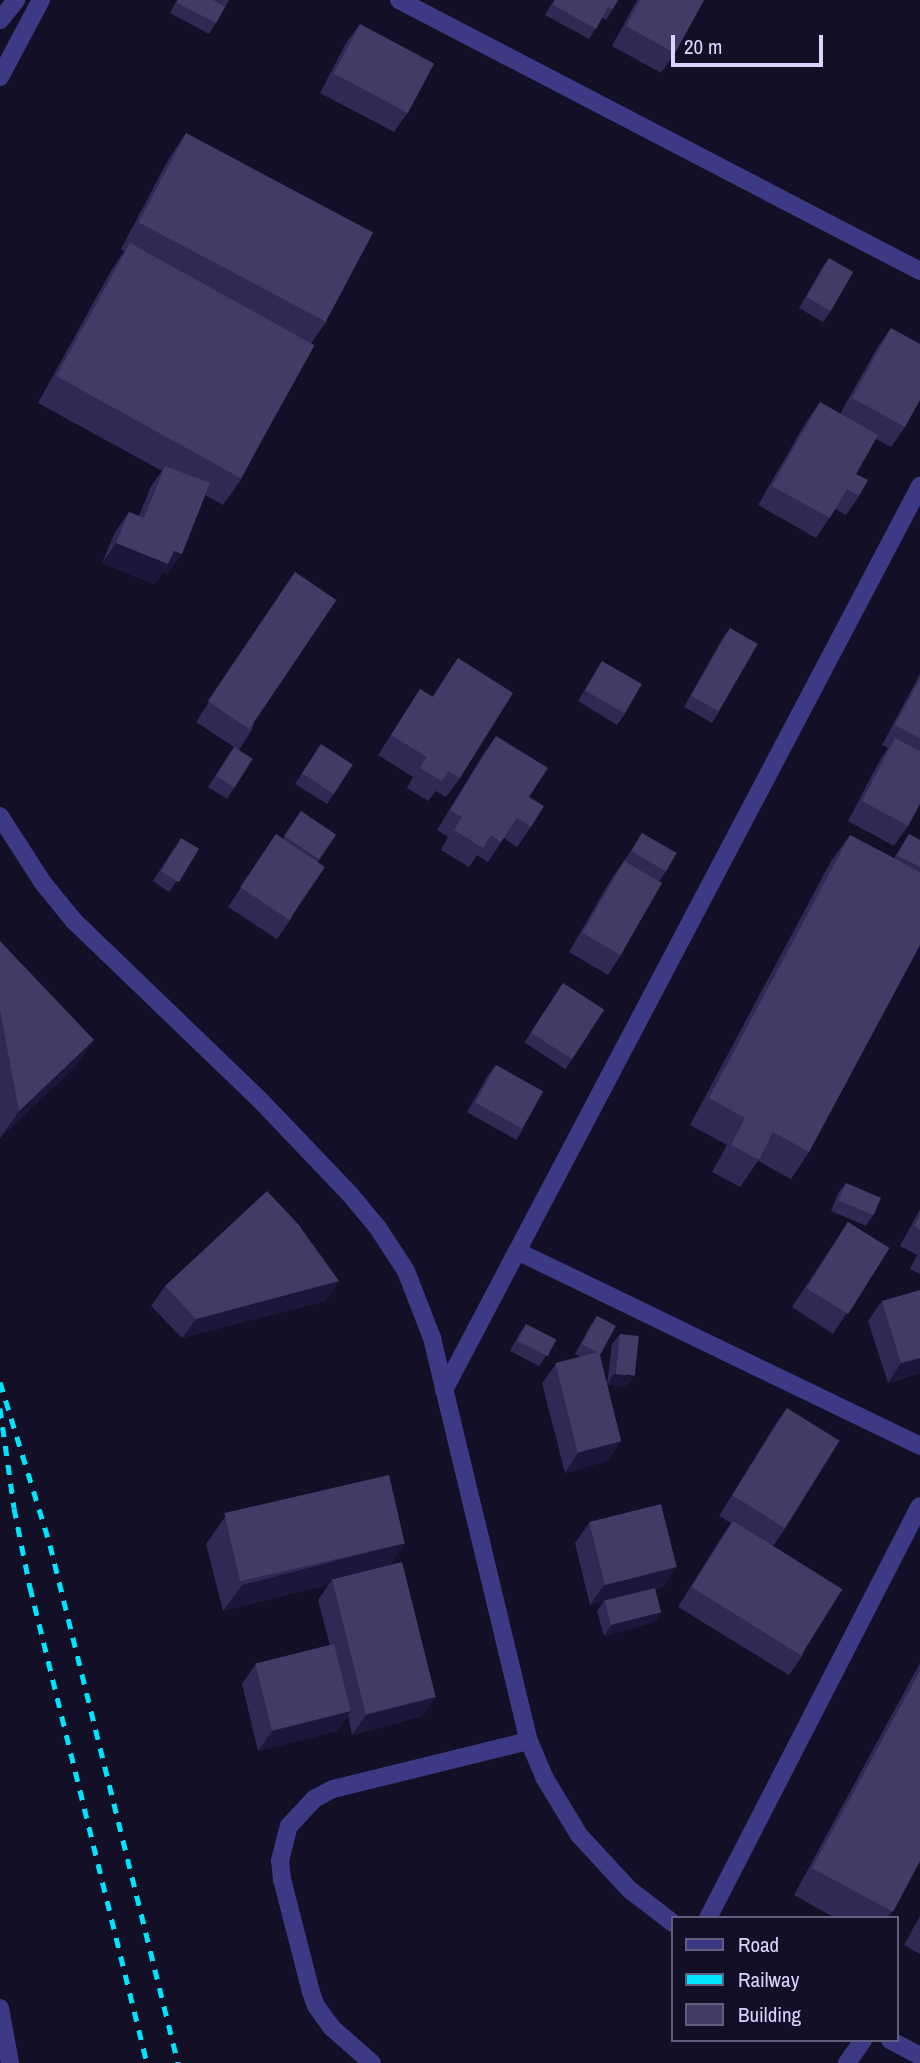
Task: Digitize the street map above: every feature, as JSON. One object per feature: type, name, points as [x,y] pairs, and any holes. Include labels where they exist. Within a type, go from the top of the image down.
[{"type":"street","points":[[0,20],[16,0]]},
{"type":"street","points":[[0,77],[41,0]]},
{"type":"street","points":[[399,0],[920,271]]},
{"type":"street","points":[[444,1390],[920,486]]},
{"type":"street","points":[[0,816],[43,883],[74,921],[259,1099],[348,1192],[378,1228],[406,1271],[421,1305],[444,1390],[529,1741],[544,1777],[579,1835],[630,1890],[671,1921]]},
{"type":"street","points":[[517,1251],[920,1446]]},
{"type":"street","points":[[709,1916],[920,1506]]},
{"type":"street","points":[[372,2063],[332,2028],[316,2006],[311,1992],[282,1879],[280,1861],[289,1826],[314,1799],[333,1789],[529,1741]]},
{"type":"street","points":[[0,2008],[10,2063]]},
{"type":"street","points":[[847,2063],[862,2042]]},
{"type":"street","points":[[894,2042],[920,2056]]},
{"type":"building","points":[[178,0],[213,0],[225,7],[216,23],[177,3]]},
{"type":"building","points":[[555,0],[618,0],[613,9],[608,7],[596,29],[553,5]]},
{"type":"building","points":[[640,0],[704,0],[675,53],[626,26]]},
{"type":"building","points":[[360,24],[434,63],[408,113],[334,73]]},
{"type":"building","points":[[186,133],[373,233],[326,322],[139,222]]},
{"type":"building","points":[[130,243],[315,345],[241,478],[56,376]]},
{"type":"building","points":[[829,258],[853,272],[831,311],[806,297]]},
{"type":"building","points":[[891,328],[920,344],[920,400],[905,427],[852,398]]},
{"type":"building","points":[[820,402],[878,435],[856,474],[868,480],[859,496],[847,489],[830,518],[772,486]]},
{"type":"building","points":[[165,466],[210,483],[182,554],[174,551],[168,564],[116,543],[129,512],[144,518]]},
{"type":"building","points":[[295,572],[336,600],[249,729],[208,701]]},
{"type":"building","points":[[730,628],[758,644],[719,712],[691,696]]},
{"type":"building","points":[[458,658],[513,693],[460,778],[448,771],[442,781],[420,768],[427,757],[391,735],[420,689],[433,697]]},
{"type":"building","points":[[602,661],[642,684],[625,713],[585,690]]},
{"type":"building","points":[[920,679],[920,738],[895,725]]},
{"type":"building","points":[[496,736],[548,768],[529,797],[544,806],[531,827],[517,818],[501,842],[491,835],[483,848],[454,830],[462,817],[450,810]]},
{"type":"building","points":[[895,738],[920,751],[920,804],[908,826],[862,801]]},
{"type":"building","points":[[321,744],[353,765],[334,794],[302,773]]},
{"type":"building","points":[[234,747],[253,759],[235,787],[216,776]]},
{"type":"building","points":[[301,811],[336,834],[319,859],[284,836]]},
{"type":"building","points":[[642,833],[677,853],[666,871],[632,851]]},
{"type":"building","points":[[276,834],[325,867],[289,920],[240,887]]},
{"type":"building","points":[[909,834],[920,840],[920,867],[897,855]]},
{"type":"building","points":[[850,835],[920,872],[920,945],[809,1152],[773,1132],[759,1160],[731,1145],[745,1118],[709,1098]]},
{"type":"building","points":[[181,838],[199,849],[179,882],[161,871]]},
{"type":"building","points":[[624,861],[662,883],[621,955],[582,933]]},
{"type":"building","points":[[0,941],[94,1040],[19,1111],[0,1010]]},
{"type":"building","points":[[563,983],[604,1010],[572,1059],[531,1032]]},
{"type":"building","points":[[496,1065],[543,1091],[522,1129],[475,1103]]},
{"type":"building","points":[[846,1183],[881,1198],[874,1215],[839,1200]]},
{"type":"building","points":[[267,1191],[298,1224],[339,1281],[196,1319],[165,1286]]},
{"type":"building","points":[[920,1215],[920,1230],[914,1226]]},
{"type":"building","points":[[848,1222],[890,1248],[848,1314],[807,1288]]},
{"type":"building","points":[[920,1290],[920,1358],[901,1363],[882,1301]]},
{"type":"building","points":[[597,1316],[616,1326],[601,1354],[582,1344]]},
{"type":"building","points":[[526,1324],[556,1339],[548,1356],[517,1341]]},
{"type":"building","points":[[620,1334],[639,1336],[635,1376],[616,1374]]},
{"type":"building","points":[[599,1352],[621,1441],[578,1452],[555,1363]]},
{"type":"building","points":[[787,1408],[840,1441],[785,1528],[732,1495]]},
{"type":"building","points":[[389,1475],[405,1543],[240,1581],[224,1513]]},
{"type":"building","points":[[661,1504],[677,1567],[605,1585],[589,1522]]},
{"type":"building","points":[[733,1521],[842,1589],[801,1656],[692,1587]]},
{"type":"building","points":[[402,1562],[436,1697],[366,1714],[332,1579]]},
{"type":"building","points":[[655,1588],[661,1612],[611,1625],[605,1601]]},
{"type":"building","points":[[334,1644],[351,1711],[272,1731],[255,1664]]},
{"type":"building","points":[[920,1671],[920,1861],[893,1912],[812,1868]]},
{"type":"railway","points":[[0,1382],[50,1545],[178,2063]]},
{"type":"railway","points":[[0,1408],[14,1508],[30,1587],[147,2063]]}]
